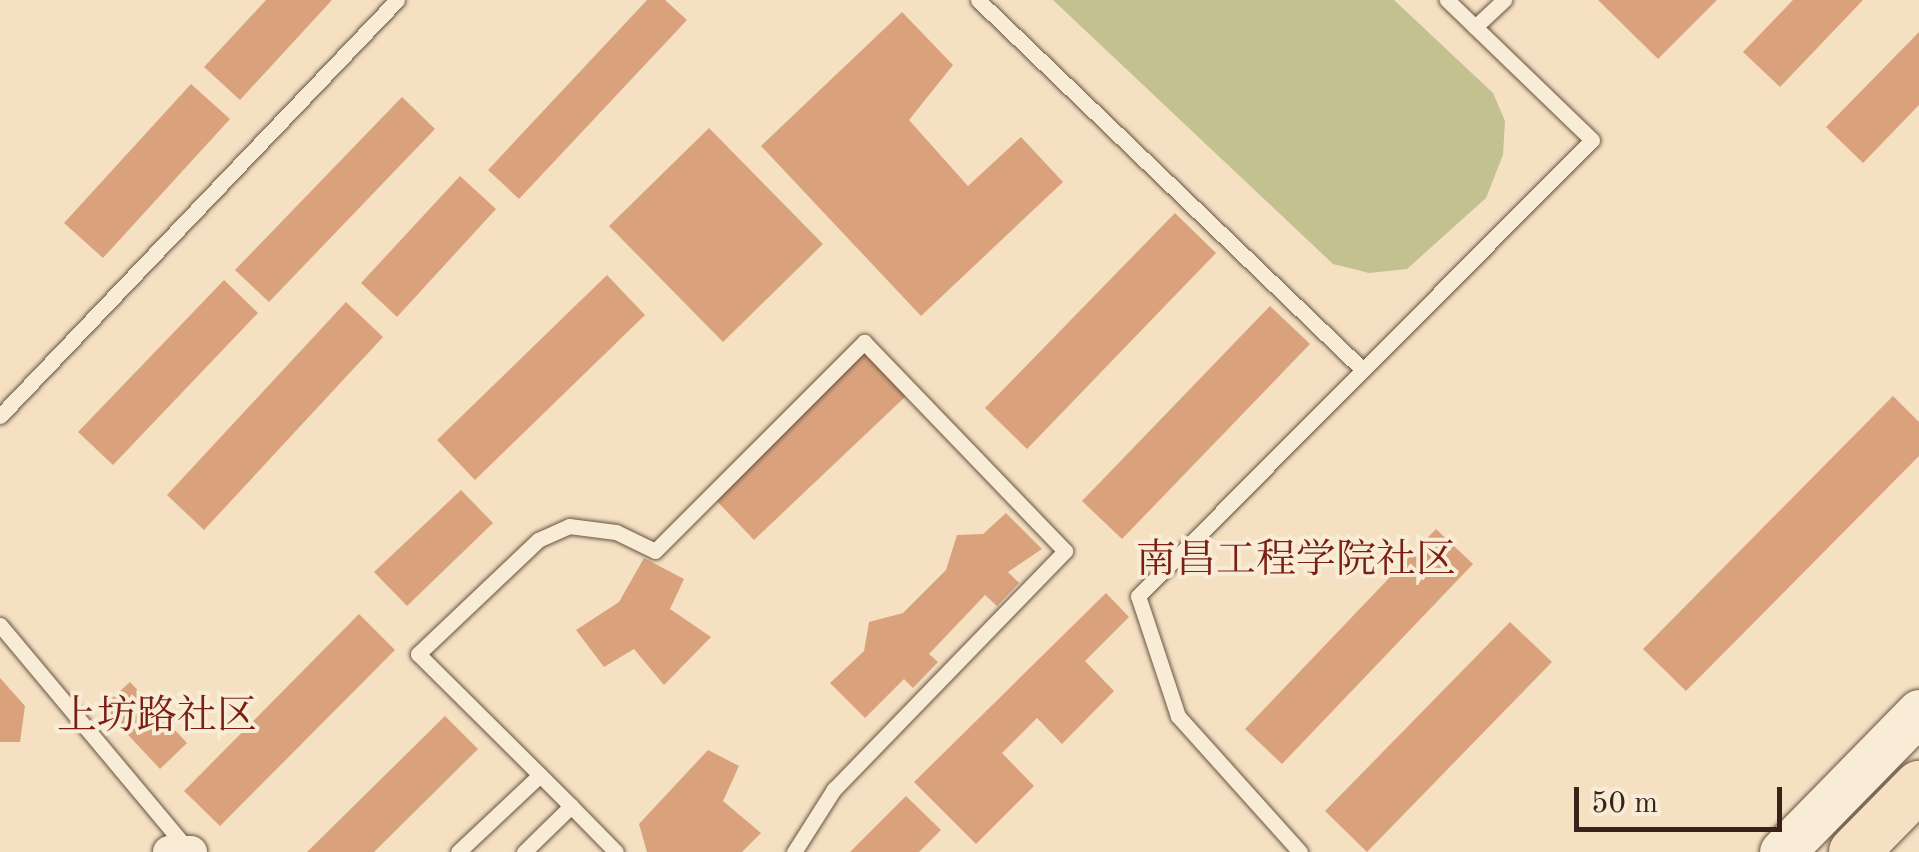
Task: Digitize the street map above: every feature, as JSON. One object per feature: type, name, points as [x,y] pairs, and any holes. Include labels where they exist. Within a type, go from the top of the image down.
[{"type":"main road","points":[[1782,852],[1919,712]]},
{"type":"main road","points":[[1854,852],[1919,786]]},
{"type":"lane","points":[[0,416],[397,0]]},
{"type":"lane","points":[[978,0],[1363,370]]},
{"type":"lane","points":[[1300,852],[1178,716],[1138,596],[1592,140],[1447,0]]},
{"type":"lane","points":[[1475,27],[1504,0]]},
{"type":"lane","points":[[616,852],[418,654],[538,540],[570,526],[616,532],[655,551],[864,342],[1065,551],[834,790],[794,852]]},
{"type":"lane","points":[[0,625],[181,850]]},
{"type":"lane","points":[[458,852],[540,775]]},
{"type":"lane","points":[[524,852],[571,806]]},
{"type":"shaded area","points":[[1053,0],[1394,0],[1493,93],[1505,121],[1503,155],[1486,198],[1407,269],[1369,273],[1333,264]]},
{"type":"building","points":[[266,0],[332,0],[240,100],[204,67]]},
{"type":"building","points":[[647,0],[665,0],[687,20],[519,199],[488,170]]},
{"type":"building","points":[[1598,0],[1717,0],[1658,59]]},
{"type":"building","points":[[1793,0],[1863,0],[1780,87],[1743,52]]},
{"type":"building","points":[[902,12],[953,65],[909,120],[968,186],[1021,137],[1063,182],[921,316],[761,146]]},
{"type":"building","points":[[1919,32],[1919,105],[1863,163],[1826,127]]},
{"type":"building","points":[[191,84],[230,119],[103,258],[64,223]]},
{"type":"building","points":[[402,97],[435,129],[269,302],[235,270]]},
{"type":"building","points":[[709,128],[823,244],[723,342],[609,226]]},
{"type":"building","points":[[460,176],[496,209],[397,317],[361,283]]},
{"type":"building","points":[[1175,213],[1216,253],[1027,449],[985,408]]},
{"type":"building","points":[[607,275],[645,315],[475,480],[437,440]]},
{"type":"building","points":[[224,280],[258,313],[113,465],[78,432]]},
{"type":"building","points":[[346,302],[383,337],[204,530],[167,495]]},
{"type":"building","points":[[1270,306],[1310,344],[1122,539],[1082,501]]},
{"type":"building","points":[[864,352],[906,396],[754,540],[713,497]]},
{"type":"building","points":[[1893,396],[1919,422],[1919,456],[1686,691],[1643,649]]},
{"type":"building","points":[[461,490],[493,523],[407,606],[374,572]]},
{"type":"building","points":[[1006,513],[1042,549],[1008,572],[1019,583],[997,606],[985,595],[929,654],[938,662],[913,688],[904,679],[865,718],[830,683],[864,651],[869,622],[903,613],[946,570],[957,535],[983,534]]},
{"type":"building","points":[[1436,529],[1473,564],[1282,764],[1245,729]]},
{"type":"building","points":[[644,558],[684,579],[670,609],[711,637],[664,685],[634,649],[604,667],[576,630],[619,602]]},
{"type":"building","points":[[1106,593],[1129,617],[1085,661],[1114,691],[1062,744],[1037,718],[1002,753],[1034,786],[976,844],[914,782]]},
{"type":"building","points":[[359,614],[395,650],[220,826],[184,791]]},
{"type":"building","points":[[1510,622],[1552,662],[1367,852],[1325,811]]},
{"type":"building","points":[[0,678],[25,706],[20,742],[0,742]]},
{"type":"building","points":[[130,682],[187,743],[160,769],[102,707]]},
{"type":"building","points":[[445,716],[478,749],[374,852],[307,852]]},
{"type":"building","points":[[708,750],[739,766],[723,801],[761,833],[742,852],[647,852],[639,824]]},
{"type":"building","points":[[906,796],[941,830],[919,852],[850,852]]},
{"type":"district","name":"南昌工程学院社区","points":[[1296,562]]},
{"type":"district","name":"上坊路社区","points":[[157,718]]}]
